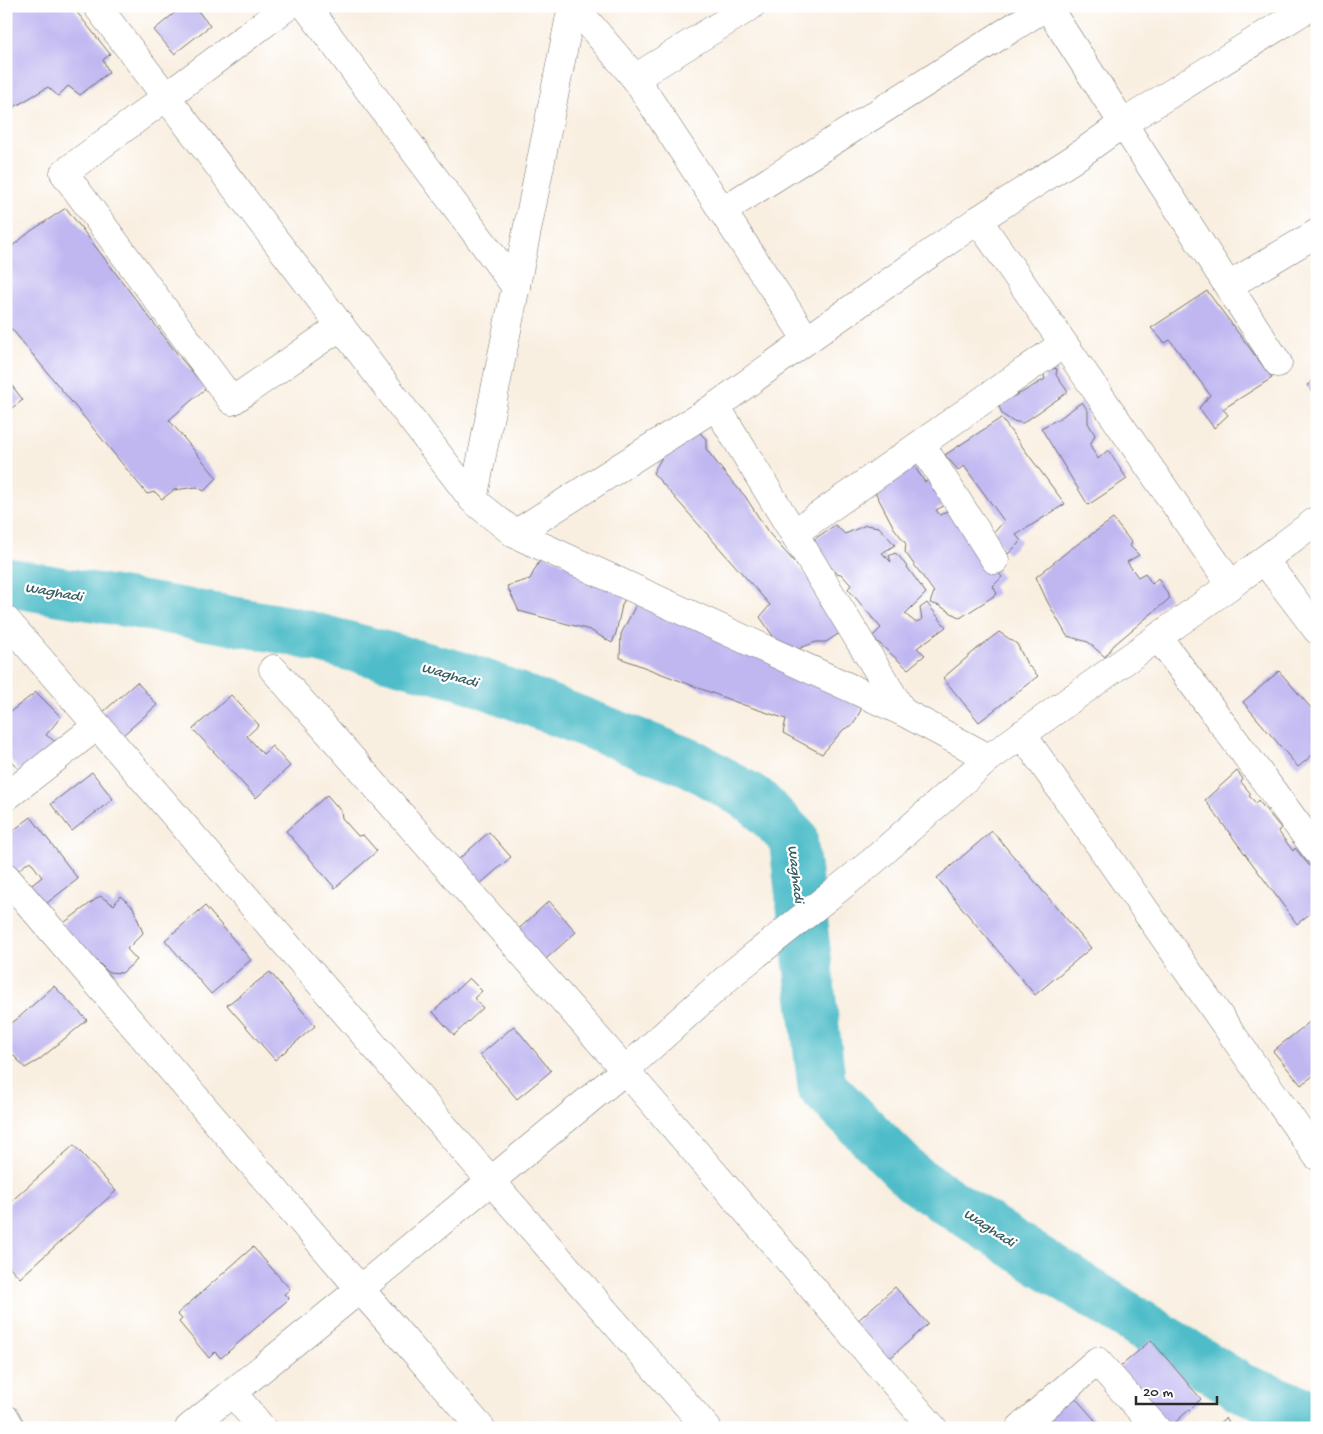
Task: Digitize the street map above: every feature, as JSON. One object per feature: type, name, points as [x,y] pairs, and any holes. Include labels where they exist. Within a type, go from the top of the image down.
[{"type":"street","points":[[97,6],[473,500],[515,534],[904,712],[989,758]]},
{"type":"street","points":[[288,6],[64,173],[232,401],[341,326]]},
{"type":"street","points":[[306,6],[516,287]]},
{"type":"street","points":[[473,500],[573,6]]},
{"type":"street","points":[[573,6],[635,78],[806,340]]},
{"type":"street","points":[[635,78],[751,6]]},
{"type":"street","points":[[722,211],[1047,6],[1278,364]]},
{"type":"street","points":[[515,534],[716,406],[806,340],[978,220],[1072,160],[1122,124],[1310,6]]},
{"type":"street","points":[[978,220],[1230,585]]},
{"type":"street","points":[[1228,286],[1317,233]]},
{"type":"street","points":[[794,533],[1064,344]]},
{"type":"street","points":[[716,406],[904,712]]},
{"type":"street","points":[[921,444],[995,560]]},
{"type":"street","points":[[189,1428],[491,1182],[625,1070],[734,972],[872,862],[989,758],[1158,638],[1317,520]]},
{"type":"street","points":[[1264,560],[1317,630]]},
{"type":"street","points":[[6,620],[491,1182],[707,1428]]},
{"type":"street","points":[[1158,638],[1317,851]]},
{"type":"street","points":[[273,669],[625,1070],[933,1428]]},
{"type":"street","points":[[6,797],[97,726]]},
{"type":"street","points":[[1022,734],[1317,1156]]},
{"type":"street","points":[[6,877],[482,1428]]},
{"type":"street","points":[[1020,1428],[1097,1361],[1156,1428]]},
{"type":"street","points":[[233,1393],[262,1428]]},
{"type":"street","points":[[6,1419],[11,1428]]},
{"type":"building","points":[[6,6],[72,6],[110,54],[103,60],[109,72],[80,95],[68,86],[58,96],[48,87],[6,112],[6,77],[9,75],[6,71]]},
{"type":"building","points":[[183,6],[194,6],[210,26],[174,54],[154,30]]},
{"type":"building","points":[[66,208],[182,360],[206,388],[169,420],[217,478],[204,491],[197,487],[174,490],[162,499],[155,492],[147,494],[6,322],[6,251],[31,231]]},
{"type":"building","points":[[1207,291],[1272,378],[1223,409],[1228,415],[1214,428],[1199,408],[1210,395],[1170,340],[1165,343],[1151,328]]},
{"type":"building","points":[[1048,367],[1057,369],[1056,375],[1068,392],[1023,423],[1012,421],[1002,414],[996,399],[1006,390],[1012,397],[1045,379],[1043,371]]},
{"type":"building","points":[[6,378],[23,400],[6,412]]},
{"type":"building","points":[[1317,378],[1317,399],[1307,385]]},
{"type":"building","points":[[1082,402],[1088,411],[1088,423],[1095,435],[1090,445],[1098,459],[1108,450],[1127,479],[1088,505],[1041,428],[1060,418]]},
{"type":"building","points":[[1001,418],[1065,504],[1016,535],[1021,541],[1008,554],[993,534],[1004,521],[964,466],[958,470],[945,455]]},
{"type":"building","points":[[697,430],[706,439],[706,449],[745,496],[768,532],[836,610],[846,629],[826,642],[816,642],[785,654],[760,617],[770,605],[653,473],[665,452]]},
{"type":"building","points":[[914,466],[925,482],[934,477],[949,503],[936,510],[940,515],[949,510],[1002,577],[993,586],[997,594],[960,618],[940,606],[930,603],[934,592],[905,552],[906,544],[894,528],[875,492]]},
{"type":"building","points":[[1113,519],[1132,543],[1130,546],[1139,555],[1127,562],[1138,577],[1145,573],[1152,584],[1158,578],[1170,598],[1114,645],[1105,657],[1088,642],[1067,636],[1036,577],[1068,551]]},
{"type":"building","points":[[835,525],[845,534],[866,525],[879,527],[895,545],[882,553],[891,562],[889,556],[895,553],[899,556],[926,593],[905,614],[915,622],[922,620],[920,608],[927,603],[946,627],[917,648],[925,655],[908,669],[872,637],[881,628],[848,589],[851,585],[841,574],[836,573],[810,542]]},
{"type":"building","points":[[543,554],[628,592],[622,605],[612,643],[590,630],[519,611],[507,586],[530,579]]},
{"type":"building","points":[[639,599],[864,704],[853,725],[844,729],[822,754],[783,733],[786,719],[620,658],[621,634]]},
{"type":"building","points":[[999,632],[1017,644],[1027,664],[1038,676],[979,722],[943,678]]},
{"type":"building","points":[[1279,671],[1317,715],[1317,751],[1298,767],[1243,702]]},
{"type":"building","points":[[137,682],[157,705],[114,743],[94,720]]},
{"type":"building","points":[[36,692],[61,717],[46,735],[60,745],[20,771],[6,755],[6,715]]},
{"type":"building","points":[[231,695],[259,725],[247,736],[263,754],[272,746],[290,766],[256,798],[193,729]]},
{"type":"building","points":[[1237,771],[1243,779],[1241,782],[1251,794],[1249,796],[1256,803],[1258,800],[1281,828],[1278,831],[1293,851],[1295,848],[1316,874],[1317,908],[1297,924],[1205,800]]},
{"type":"building","points":[[92,772],[113,799],[72,831],[51,804]]},
{"type":"building","points":[[327,795],[341,811],[342,818],[358,836],[363,835],[377,851],[335,888],[286,831]]},
{"type":"building","points":[[31,817],[78,879],[38,910],[24,891],[42,877],[30,861],[8,878],[6,876],[6,836]]},
{"type":"building","points":[[992,831],[1091,948],[1035,995],[937,878]]},
{"type":"building","points":[[489,832],[511,857],[471,892],[449,868]]},
{"type":"building","points":[[100,896],[114,905],[120,896],[133,907],[143,933],[127,949],[137,960],[122,973],[108,972],[61,925]]},
{"type":"building","points":[[549,901],[576,932],[537,967],[510,937]]},
{"type":"building","points":[[205,906],[251,960],[211,994],[165,940]]},
{"type":"building","points":[[270,972],[315,1026],[275,1060],[227,1005]]},
{"type":"building","points":[[469,978],[482,991],[474,998],[483,1008],[454,1035],[433,1012]]},
{"type":"building","points":[[54,986],[87,1020],[39,1060],[25,1068],[6,1047],[6,1025],[16,1020]]},
{"type":"building","points":[[1317,1016],[1317,1073],[1301,1085],[1273,1051]]},
{"type":"building","points":[[514,1026],[551,1071],[517,1099],[480,1055]]},
{"type":"building","points":[[74,1145],[116,1191],[20,1278],[6,1263],[6,1206]]},
{"type":"building","points":[[253,1247],[290,1289],[284,1294],[289,1299],[221,1358],[215,1352],[209,1358],[179,1322],[182,1319],[177,1314]]},
{"type":"building","points":[[895,1287],[928,1324],[887,1361],[854,1324]]},
{"type":"building","points":[[1151,1340],[1201,1399],[1169,1428],[1114,1372]]},
{"type":"building","points":[[1071,1393],[1102,1428],[1032,1428]]},
{"type":"building","points":[[1225,1418],[1234,1428],[1214,1428]]},
{"type":"waterway","name":"Waghadi","points":[[6,582],[292,631],[469,678],[693,764],[756,801],[793,838],[822,1087],[913,1178],[1018,1247],[1242,1388],[1317,1416]]}]
